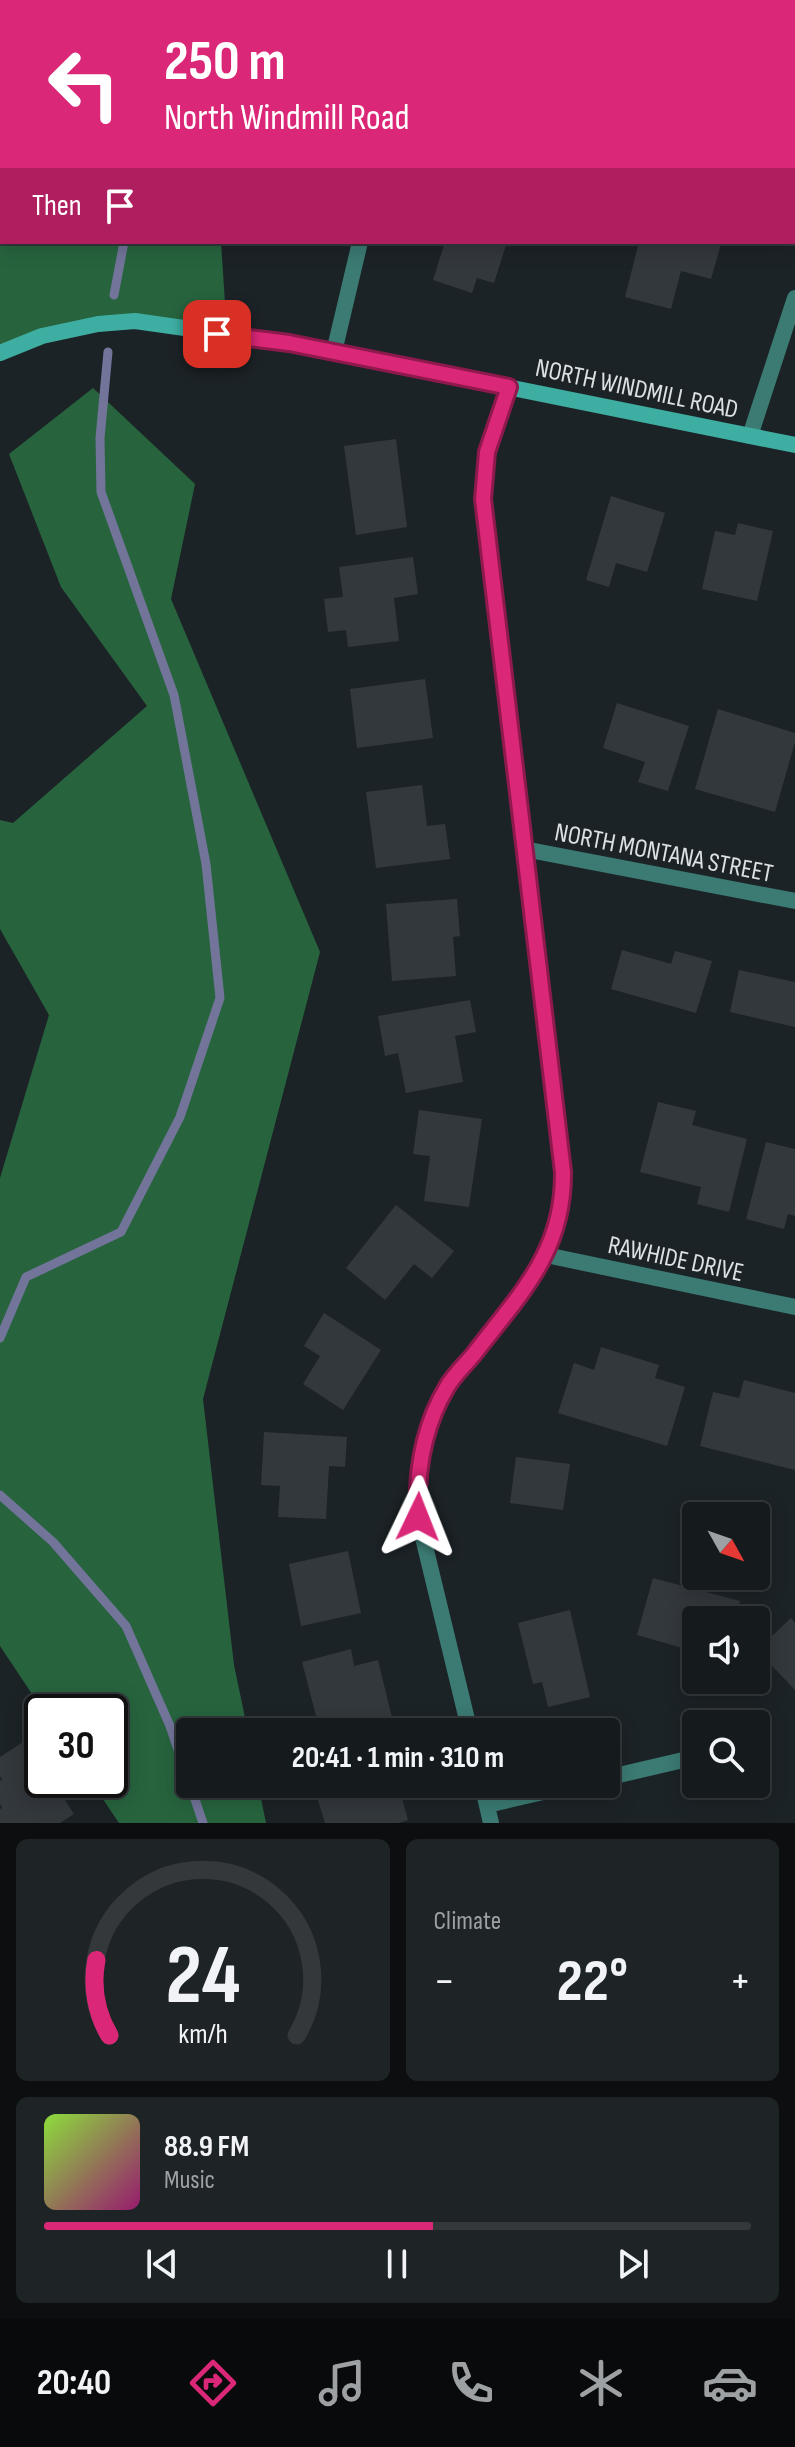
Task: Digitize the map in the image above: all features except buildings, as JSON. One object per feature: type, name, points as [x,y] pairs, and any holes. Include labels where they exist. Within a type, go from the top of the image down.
[{"type":"street","points":[[334,352],[360,244]]},
{"type":"street","points":[[750,436],[795,298]]},
{"type":"street","name":"NORTH WINDMILL ROAD","points":[[0,353],[42,336],[98,324],[135,321],[289,343],[795,445]]},
{"type":"street","points":[[467,1718],[418,1517],[422,1450],[428,1428],[447,1387],[528,1286],[546,1255],[560,1214],[563,1172],[483,499],[487,452],[509,387]]},
{"type":"street","name":"NORTH MONTANA STREET","points":[[524,849],[795,901]]},
{"type":"street","name":"RAWHIDE DRIVE","points":[[546,1255],[795,1307]]},
{"type":"street","points":[[620,1775],[682,1760]]},
{"type":"street","points":[[485,1798],[491,1823]]},
{"type":"street","points":[[487,1805],[517,1798]]},
{"type":"green space","points":[[0,244],[221,244],[227,334],[135,321],[0,353]]},
{"type":"green space","points":[[93,388],[195,484],[171,599],[320,952],[203,1399],[234,1665],[245,1718],[176,1718],[176,1798],[261,1798],[266,1823],[119,1823],[102,1798],[128,1798],[128,1694],[32,1694],[0,1646],[0,1178],[49,1015],[0,929],[0,820],[13,823],[147,706],[61,587],[9,454]]},
{"type":"waterway","points":[[114,295],[124,244]]},
{"type":"waterway","points":[[0,1338],[26,1277],[121,1232],[180,1117],[220,998],[206,864],[174,695],[101,492],[100,438],[108,352]]},
{"type":"waterway","points":[[0,1495],[53,1542],[126,1626],[170,1726],[203,1823]]},
{"type":"route","points":[[217,334],[289,343],[509,387],[487,452],[483,499],[563,1172],[563,1193],[555,1234],[546,1255],[528,1286],[447,1387],[428,1428],[420,1461],[418,1517]]}]
